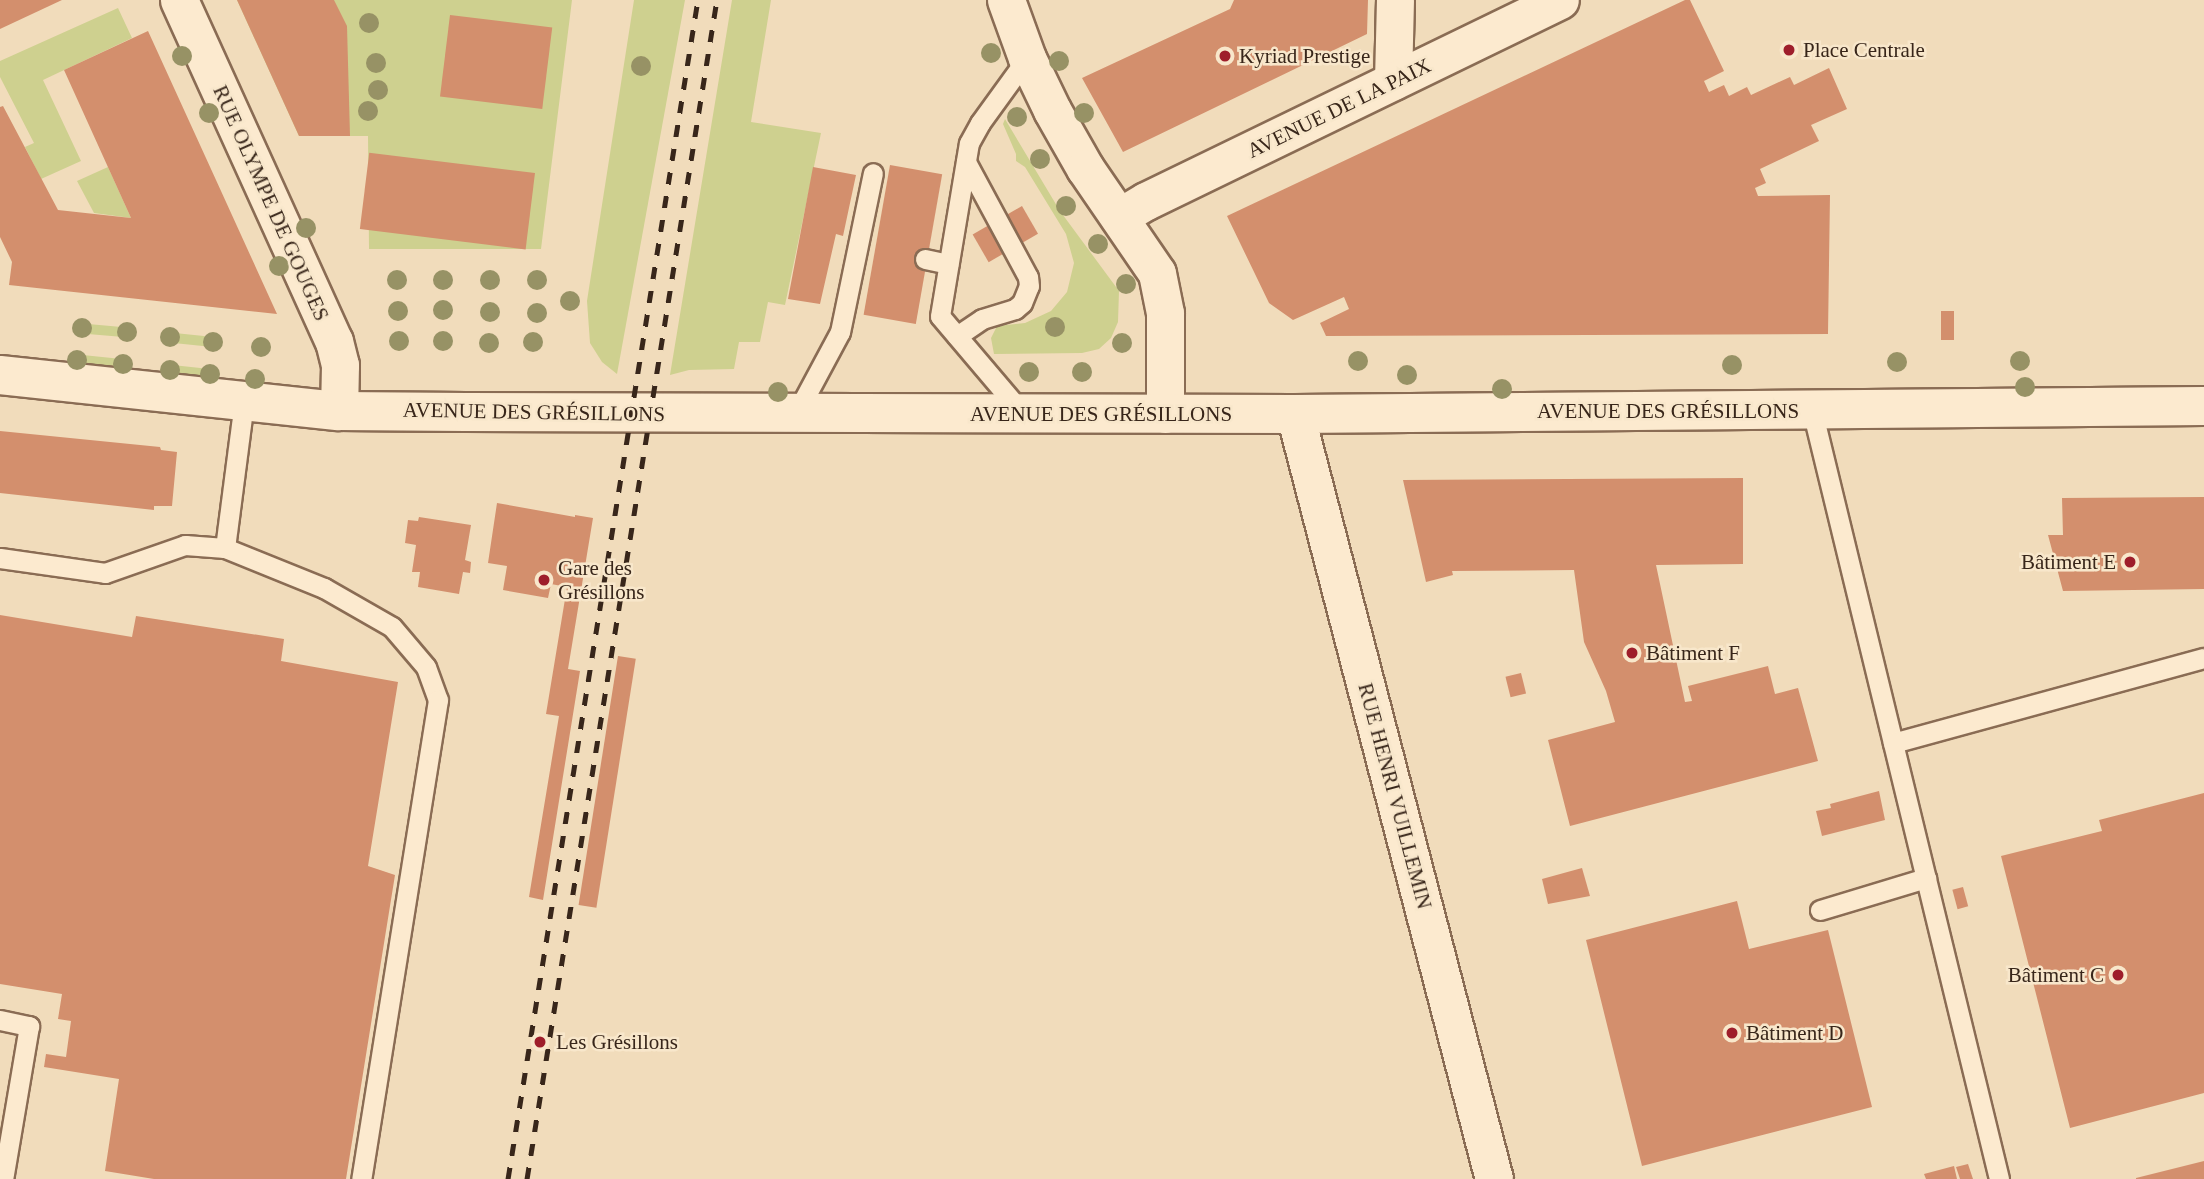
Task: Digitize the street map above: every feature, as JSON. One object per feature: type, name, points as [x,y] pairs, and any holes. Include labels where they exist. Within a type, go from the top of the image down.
[{"type":"main road","name":"AVENUE DES GRÉSILLONS","points":[[0,375],[339,411],[1295,414],[2204,406]]},
{"type":"street","name":"RUE OLYMPE DE GOUGES","points":[[179,0],[334,341],[340,365],[339,411]]},
{"type":"street","points":[[1006,0],[1027,58],[1084,168],[1148,258],[1162,287],[1164,414]]},
{"type":"street","points":[[1393,81],[1395,0]]},
{"type":"street","name":"AVENUE DE LA PAIX","points":[[1119,217],[1146,201],[1560,0]]},
{"type":"street","name":"RUE HENRI VUILLEMIN","points":[[1295,414],[1494,1179]]},
{"type":"lane","points":[[1024,414],[940,316],[973,133],[1027,58]]},
{"type":"lane","points":[[957,336],[982,319],[1015,309],[1022,303],[1029,286],[1028,277],[966,162]]},
{"type":"lane","points":[[796,414],[839,332],[866,247],[873,173]]},
{"type":"lane","points":[[925,259],[948,264]]},
{"type":"lane","points":[[225,548],[244,401]]},
{"type":"lane","points":[[1812,410],[1999,1179]]},
{"type":"lane","points":[[0,558],[105,573],[185,545],[225,548],[324,589],[392,628],[426,667],[438,700],[360,1179]]},
{"type":"lane","points":[[1893,743],[2204,658]]},
{"type":"lane","points":[[1820,910],[1926,878]]},
{"type":"lane","points":[[0,1020],[29,1026],[3,1179]]},
{"type":"green space","points":[[237,0],[572,0],[541,249],[369,249],[368,136],[299,136]]},
{"type":"green space","points":[[634,0],[685,0],[617,374],[602,362],[590,343],[587,301]]},
{"type":"green space","points":[[732,0],[771,0],[751,122],[821,133],[785,305],[768,302],[760,342],[739,342],[734,369],[689,370],[670,375]]},
{"type":"green space","points":[[118,8],[132,38],[43,80],[81,161],[41,179],[25,147],[34,143],[0,77],[0,61]]},
{"type":"green space","points":[[1005,119],[1060,211],[1119,291],[1118,322],[1111,338],[1099,349],[1082,353],[994,354],[991,338],[997,326],[1025,323],[1051,311],[1067,292],[1074,263],[1066,234],[1025,167],[1016,161],[1016,154],[1003,124]]},
{"type":"green space","points":[[108,167],[131,218],[94,213],[77,181]]},
{"type":"green space","points":[[77,323],[133,328],[132,338],[76,333]]},
{"type":"green space","points":[[165,332],[221,338],[220,348],[164,342]]},
{"type":"green space","points":[[73,354],[129,360],[128,370],[72,364]]},
{"type":"green space","points":[[163,364],[217,370],[216,380],[162,374]]},
{"type":"building","points":[[0,0],[62,0],[0,29]]},
{"type":"building","points":[[237,0],[334,0],[347,26],[350,136],[299,136]]},
{"type":"building","name":"Kyriad Prestige","points":[[1234,0],[1368,0],[1367,34],[1123,152],[1082,78],[1230,9]]},
{"type":"building","points":[[1685,0],[1690,0],[1724,71],[1704,81],[1709,92],[1724,85],[1729,96],[1747,87],[1751,95],[1790,77],[1794,85],[1829,68],[1847,109],[1811,125],[1819,141],[1760,169],[1766,183],[1755,188],[1758,196],[1830,195],[1828,334],[1326,336],[1320,323],[1349,309],[1344,297],[1293,320],[1269,303],[1227,216]]},
{"type":"building","points":[[450,15],[552,28],[542,109],[440,96]]},
{"type":"building","points":[[148,31],[277,314],[9,285],[12,262],[0,237],[0,107],[3,106],[58,210],[131,218],[64,70]]},
{"type":"building","points":[[369,153],[535,173],[526,249],[360,229]]},
{"type":"building","points":[[890,165],[942,174],[916,324],[864,315]]},
{"type":"building","points":[[813,167],[856,175],[843,236],[836,234],[820,304],[788,299]]},
{"type":"building","points":[[1022,206],[1038,234],[989,262],[973,234]]},
{"type":"building","points":[[1941,311],[1954,311],[1954,340],[1941,340]]},
{"type":"building","points":[[0,431],[160,447],[161,450],[177,452],[172,506],[154,506],[154,510],[0,493]]},
{"type":"building","name":"Bâtiment F","points":[[1743,478],[1743,564],[1656,565],[1685,702],[1692,701],[1688,686],[1768,666],[1775,694],[1798,688],[1818,761],[1570,826],[1548,740],[1615,722],[1606,691],[1584,642],[1574,570],[1452,571],[1453,575],[1426,582],[1403,480]]},
{"type":"building","name":"Bâtiment E","points":[[2204,497],[2204,589],[2063,591],[2048,535],[2063,535],[2062,498]]},
{"type":"building","points":[[497,503],[593,518],[568,669],[580,671],[543,900],[529,897],[559,716],[546,714],[567,587],[551,584],[548,598],[503,590],[507,566],[488,563]]},
{"type":"building","points":[[419,517],[471,525],[465,560],[471,562],[470,573],[463,572],[459,594],[418,587],[420,572],[412,572],[416,545],[405,543],[408,520],[418,521]]},
{"type":"building","points":[[0,615],[132,637],[136,616],[284,639],[281,661],[398,682],[368,866],[395,875],[346,1179],[154,1179],[105,1171],[119,1079],[44,1067],[46,1054],[66,1057],[71,1021],[58,1019],[62,994],[0,984]]},
{"type":"building","points":[[618,656],[636,659],[596,908],[579,905]]},
{"type":"building","points":[[1521,673],[1526,693],[1511,697],[1505,677]]},
{"type":"building","points":[[1879,791],[1885,820],[1822,836],[1816,811],[1831,808],[1830,804]]},
{"type":"building","name":"Bâtiment C","points":[[2204,793],[2204,1093],[2070,1128],[2001,856],[2102,831],[2099,820]]},
{"type":"building","points":[[1582,868],[1590,896],[1548,904],[1542,879]]},
{"type":"building","points":[[1963,887],[1968,906],[1958,909],[1952,890]]},
{"type":"building","name":"Bâtiment D","points":[[1737,901],[1749,949],[1828,930],[1872,1107],[1642,1166],[1586,940]]},
{"type":"building","points":[[2204,1161],[2204,1179],[2136,1179],[2136,1178]]},
{"type":"building","points":[[1968,1164],[1973,1179],[1960,1179],[1956,1167]]},
{"type":"building","points":[[1954,1166],[1957,1179],[1926,1179],[1924,1174]]},
{"type":"railway","points":[[508,1179],[698,0]]},
{"type":"railway","points":[[527,1179],[717,0]]},
{"type":"place","name":"Place Centrale","points":[[1789,50]]},
{"type":"place","name":"Kyriad Prestige","points":[[1225,56]]},
{"type":"place","name":"Bâtiment E","points":[[2130,562]]},
{"type":"place","name":"Gare des Grésillons","points":[[544,580]]},
{"type":"place","name":"Bâtiment F","points":[[1632,653]]},
{"type":"place","name":"Bâtiment C","points":[[2118,975]]},
{"type":"place","name":"Bâtiment D","points":[[1732,1033]]},
{"type":"place","name":"Les Grésillons","points":[[540,1042]]}]
